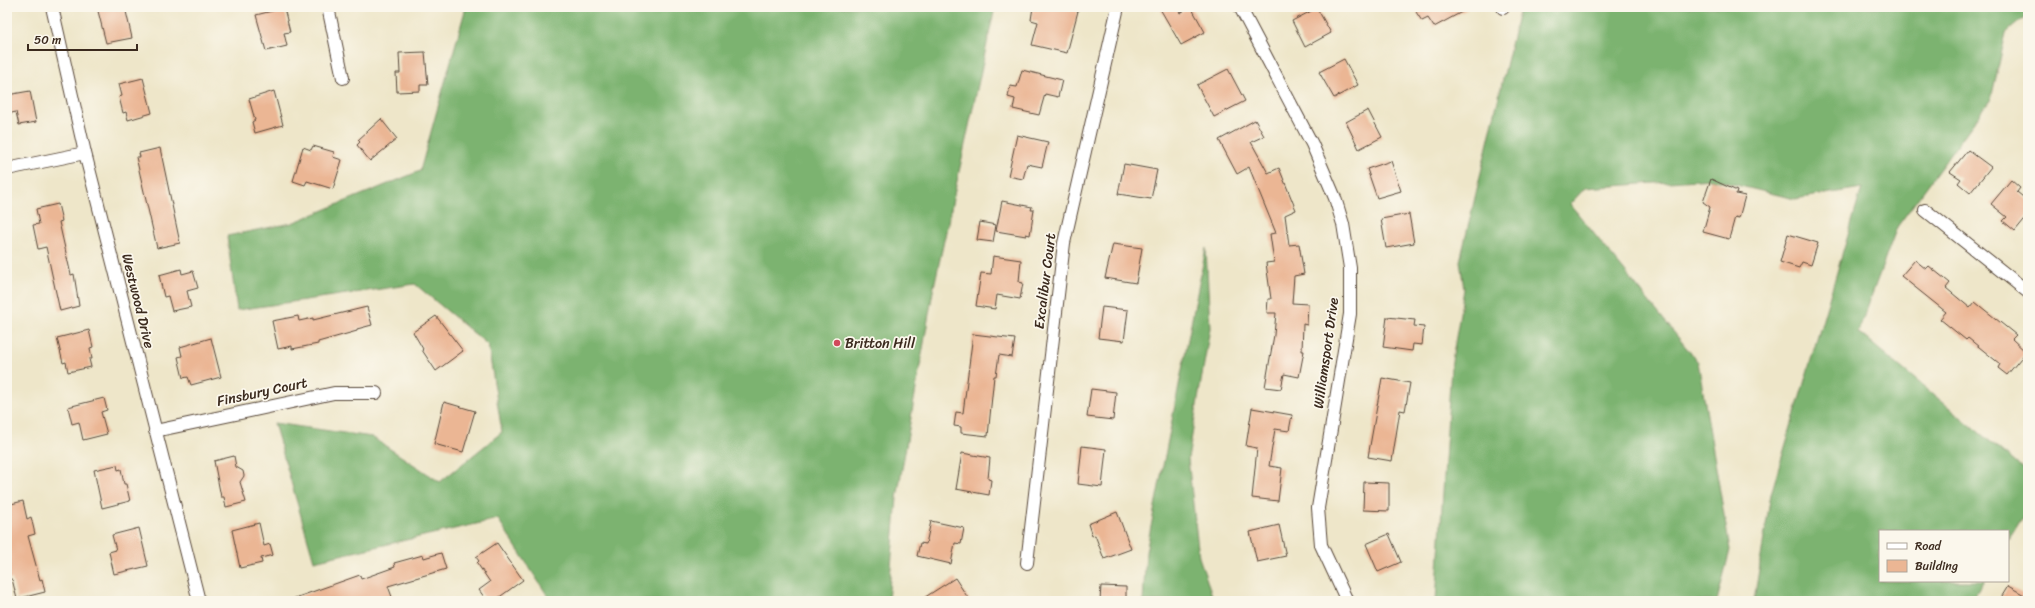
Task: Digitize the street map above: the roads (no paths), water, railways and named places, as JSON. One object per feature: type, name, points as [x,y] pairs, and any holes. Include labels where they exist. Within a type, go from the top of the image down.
[{"type":"street","name":"Westwood Drive","points":[[52,7],[85,153],[199,601]]},
{"type":"street","points":[[328,7],[343,78]]},
{"type":"street","name":"Excalibur Court","points":[[1027,563],[1064,243],[1118,7]]},
{"type":"street","name":"Williamsport Drive","points":[[1240,7],[1312,144],[1335,198],[1343,224],[1350,268],[1350,314],[1318,508],[1321,545],[1347,601]]},
{"type":"street","points":[[7,169],[85,153]]},
{"type":"street","points":[[1925,210],[2028,292]]},
{"type":"street","name":"Finsbury Court","points":[[155,430],[334,393],[376,394]]},
{"type":"place","name":"Britton Hill","points":[[837,343]]}]
